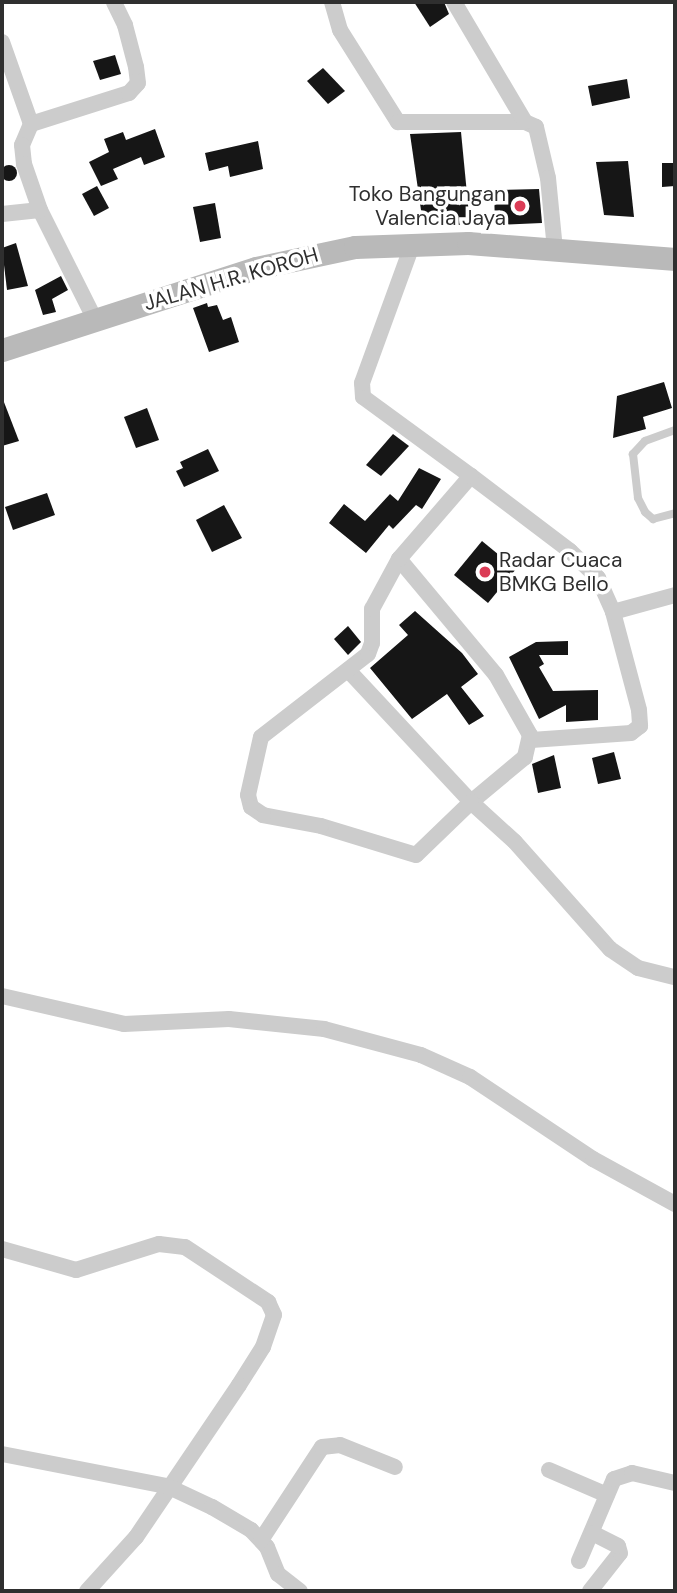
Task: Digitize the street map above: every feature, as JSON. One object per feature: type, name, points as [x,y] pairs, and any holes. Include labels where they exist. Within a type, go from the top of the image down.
[{"type":"main road","name":"JALAN H.R. KOROH","points":[[2,350],[94,318],[280,262],[355,247],[413,243],[675,259]]},
{"type":"street","points":[[31,124],[135,89],[138,80],[129,38],[114,2]]},
{"type":"street","points":[[331,2],[340,30],[398,122],[525,122],[536,127],[541,136],[555,250]]},
{"type":"street","points":[[454,2],[525,122]]},
{"type":"street","points":[[2,42],[31,124],[22,152],[40,209],[94,318]]},
{"type":"street","points":[[2,214],[40,209]]},
{"type":"street","points":[[413,243],[362,383],[363,397],[590,568],[607,593],[640,726],[631,733],[531,740]]},
{"type":"street","points":[[399,559],[496,675],[531,740],[525,757],[413,856],[321,826],[263,815],[251,807],[248,794],[261,737],[370,651],[370,623],[377,598],[399,559],[471,476]]},
{"type":"street","points":[[613,612],[675,595]]},
{"type":"street","points":[[348,670],[471,802],[515,842],[610,948],[638,968],[675,977]]},
{"type":"street","points":[[2,996],[124,1024],[229,1019],[324,1029],[384,1044],[470,1077],[616,1173],[675,1204]]},
{"type":"street","points":[[2,1249],[76,1270],[159,1244],[184,1247],[268,1302],[274,1315],[262,1347],[167,1486],[136,1537],[87,1591]]},
{"type":"street","points":[[261,1540],[323,1447],[340,1445],[395,1467]]},
{"type":"street","points":[[2,1454],[167,1486],[222,1512],[261,1540],[278,1574],[300,1591]]},
{"type":"street","points":[[549,1470],[607,1495]]},
{"type":"street","points":[[579,1561],[614,1479],[632,1473],[675,1483]]},
{"type":"street","points":[[590,1591],[620,1553],[618,1546],[593,1533]]},
{"type":"lane","points":[[675,430],[645,441],[633,454],[638,498],[645,512],[653,519],[675,513]]},
{"type":"building","points":[[414,2],[444,2],[449,14],[430,27]]},
{"type":"building","points":[[115,55],[121,74],[100,80],[93,61]]},
{"type":"building","points":[[323,68],[345,91],[328,104],[307,81]]},
{"type":"building","points":[[627,79],[630,98],[592,106],[588,86]]},
{"type":"building","points":[[155,129],[165,157],[144,165],[141,157],[113,169],[118,179],[101,186],[89,162],[109,152],[104,139],[123,132],[126,140]]},
{"type":"building","points":[[461,132],[470,225],[423,224],[410,134]]},
{"type":"building","points":[[258,141],[263,169],[230,177],[228,166],[209,171],[205,153]]},
{"type":"building","points":[[628,161],[634,217],[604,215],[596,162]]},
{"type":"building","points":[[662,163],[675,163],[675,186],[662,187]]},
{"type":"building","points":[[9,165],[15,167],[15,179],[9,181],[3,179],[1,173],[3,167]]},
{"type":"building","points":[[97,186],[109,208],[94,216],[82,194]]},
{"type":"building","name":"Toko Bangungan Valencia Jaya","points":[[539,189],[542,223],[495,225],[494,190]]},
{"type":"building","points":[[215,203],[221,238],[200,242],[193,207]]},
{"type":"building","points":[[16,243],[28,286],[7,290],[2,248]]},
{"type":"building","points":[[61,276],[68,290],[52,299],[56,312],[43,315],[35,290]]},
{"type":"building","points":[[207,303],[208,307],[217,305],[223,320],[231,317],[239,342],[209,352],[193,308]]},
{"type":"building","points":[[664,382],[672,408],[643,417],[646,429],[613,438],[617,396]]},
{"type":"building","points":[[2,397],[19,441],[2,446]]},
{"type":"building","points":[[147,408],[159,440],[136,448],[124,417]]},
{"type":"building","points":[[393,434],[409,446],[381,476],[366,465]]},
{"type":"building","points":[[208,449],[219,471],[184,487],[176,471],[183,468],[180,462]]},
{"type":"building","points":[[419,468],[441,479],[422,509],[416,505],[393,529],[389,525],[366,553],[329,523],[344,504],[365,521],[390,494],[398,501]]},
{"type":"building","points":[[47,493],[55,515],[13,530],[5,507]]},
{"type":"building","points":[[224,505],[242,538],[212,552],[196,520]]},
{"type":"building","name":"Radar Cuaca BMKG Bello","points":[[482,541],[516,569],[488,603],[454,575]]},
{"type":"building","points":[[415,611],[462,653],[478,674],[461,687],[484,716],[469,725],[447,694],[412,719],[370,668],[408,635],[399,625]]},
{"type":"building","points":[[348,626],[361,642],[348,655],[334,639]]},
{"type":"building","points":[[568,641],[568,655],[539,655],[544,664],[539,667],[553,691],[598,690],[598,720],[566,722],[566,705],[539,719],[509,657],[536,642]]},
{"type":"building","points":[[614,752],[621,779],[598,784],[592,758]]},
{"type":"building","points":[[554,755],[561,788],[538,793],[532,764]]},
{"type":"place","name":"Toko Bangungan Valencia Jaya","points":[[520,206]]},
{"type":"place","name":"Radar Cuaca BMKG Bello","points":[[485,572]]}]
